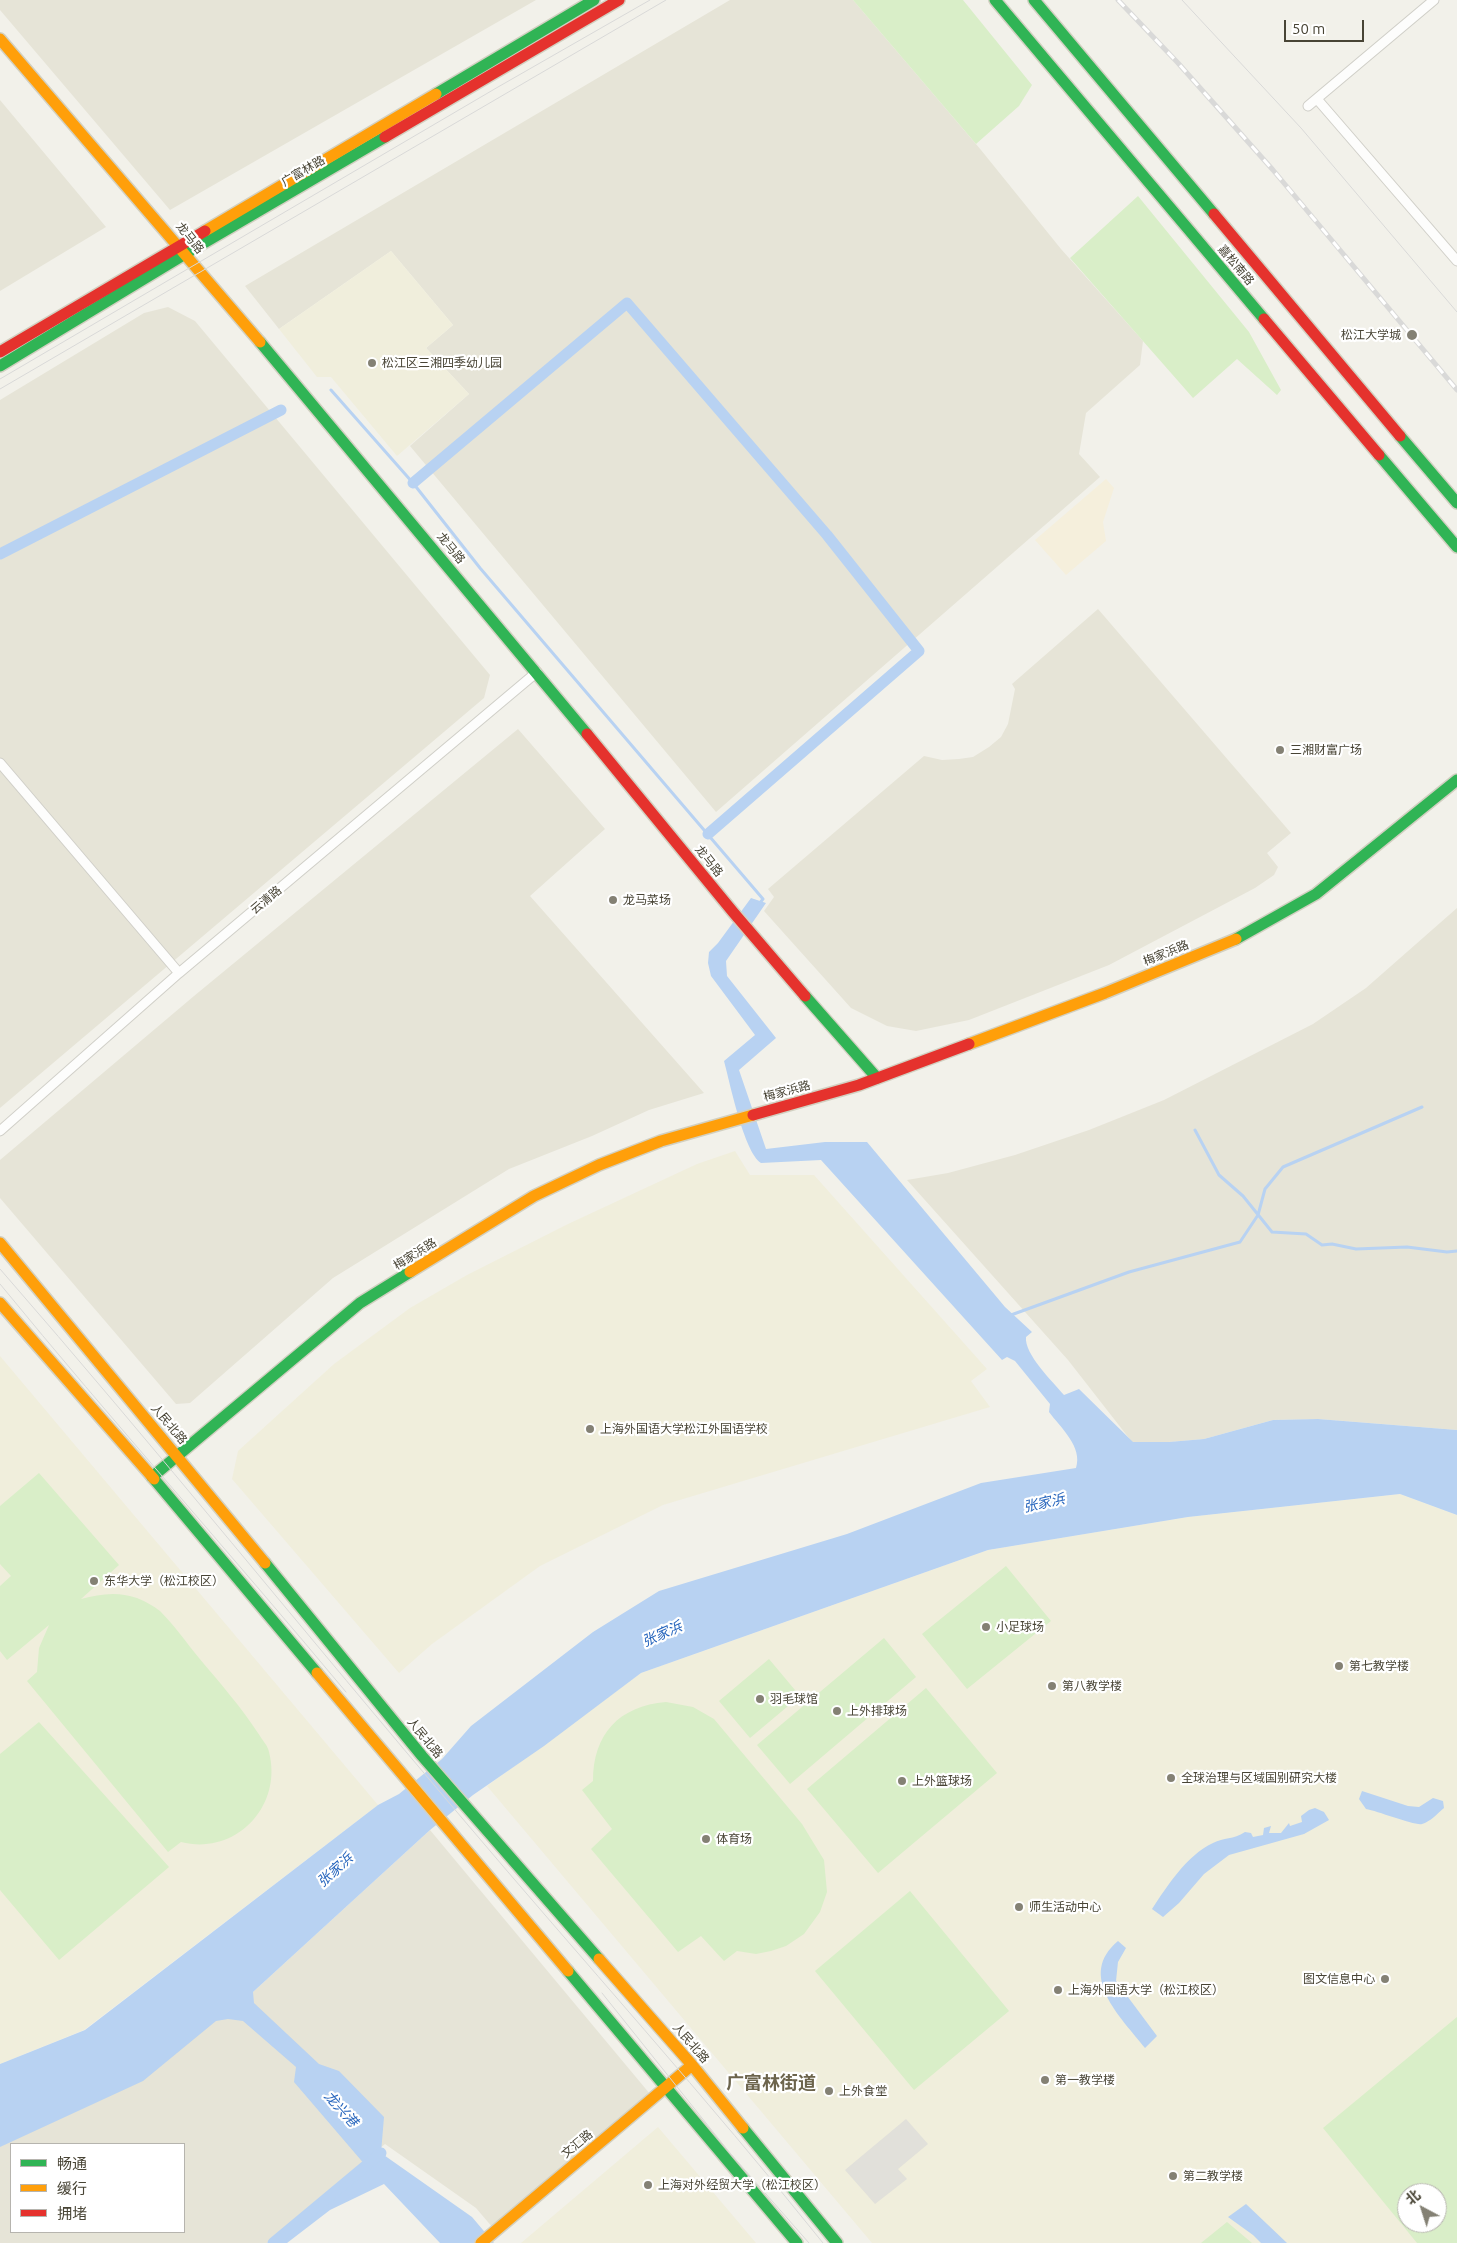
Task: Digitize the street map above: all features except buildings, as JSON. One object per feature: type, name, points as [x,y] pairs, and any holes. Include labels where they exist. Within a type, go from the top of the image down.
[{"type":"main road","name":"广富林路","points":[[0,366],[182,250],[594,0]]},
{"type":"main road","name":"广富林路","points":[[0,352],[620,0]]},
{"type":"main road","name":"嘉松南路","points":[[995,0],[1457,548]]},
{"type":"main road","name":"嘉松南路","points":[[1034,0],[1457,503]]},
{"type":"main road","name":"龙马路","points":[[0,39],[182,250],[537,672],[733,912],[877,1078]]},
{"type":"main road","name":"梅家浜路","points":[[152,1477],[360,1303],[534,1196],[599,1164],[661,1141],[859,1085],[1105,993],[1240,937],[1316,894],[1457,780]]},
{"type":"main road","name":"人民北路","points":[[0,1243],[177,1455],[422,1756],[692,2065],[837,2243]]},
{"type":"main road","points":[[0,1303],[152,1477],[797,2243]]},
{"type":"main road","name":"文汇路","points":[[481,2243],[692,2065]]},
{"type":"street","points":[[1308,106],[1434,0]]},
{"type":"street","points":[[1318,99],[1457,261]]},
{"type":"street","name":"云清路","points":[[0,1131],[179,973],[537,672]]},
{"type":"street","points":[[0,762],[179,973]]},
{"type":"shaded area","points":[[0,0],[536,0],[170,210],[0,10]]},
{"type":"shaded area","points":[[730,0],[853,0],[981,150],[1061,249],[1143,341],[1140,365],[1086,413],[1079,454],[1100,477],[716,812],[410,446],[469,394],[426,348],[453,325],[391,251],[279,329],[245,286]]},
{"type":"shaded area","points":[[0,100],[106,227],[0,291]]},
{"type":"shaded area","name":"松江区三湘四季幼儿园","points":[[391,251],[453,325],[426,348],[469,394],[397,456],[331,377],[317,377],[279,329]]},
{"type":"shaded area","points":[[168,307],[195,321],[490,675],[484,698],[0,1108],[0,400],[144,313]]},
{"type":"shaded area","points":[[1106,479],[1114,488],[1103,522],[1106,541],[1066,575],[1035,540]]},
{"type":"shaded area","points":[[1098,609],[1291,833],[1267,853],[1278,867],[1274,875],[1255,888],[1109,965],[969,1020],[916,1031],[887,1026],[851,1008],[764,911],[774,897],[768,889],[924,756],[942,760],[973,757],[1001,737],[1008,724],[1015,689],[1012,684]]},
{"type":"shaded area","points":[[518,729],[605,829],[530,896],[704,1093],[649,1110],[592,1136],[509,1169],[333,1278],[190,1403],[176,1404],[0,1198],[0,1160],[194,996]]},
{"type":"shaded area","points":[[1457,908],[1457,1430],[1318,1419],[1273,1420],[1204,1439],[1169,1442],[1132,1442],[1068,1360],[907,1180],[948,1173],[1015,1155],[1089,1130],[1164,1100],[1313,1024],[1366,988]]},
{"type":"shaded area","name":"上海外国语大学松江外国语学校","points":[[735,1151],[750,1175],[814,1175],[987,1369],[971,1381],[990,1407],[663,1505],[540,1566],[432,1644],[399,1673],[232,1479],[238,1451],[334,1364],[410,1308],[467,1275],[568,1224],[697,1164]]},
{"type":"shaded area","name":"东华大学（松江校区）","points":[[0,1356],[378,1805],[84,2030],[0,2064]]},
{"type":"shaded area","name":"上海外国语大学（松江校区）","points":[[1400,1494],[1457,1515],[1457,2243],[872,2243],[487,1786],[641,1673],[988,1550],[1188,1517]]},
{"type":"shaded area","points":[[430,1830],[650,2094],[493,2228],[476,2208],[385,2144],[267,2243],[0,2243],[0,2140],[253,1992]]},
{"type":"shaded area","points":[[906,2119],[928,2144],[898,2169],[907,2179],[875,2204],[845,2170]]},
{"type":"shaded area","name":"上海对外经贸大学（松江校区）","points":[[658,2127],[756,2243],[521,2243]]},
{"type":"green space","points":[[853,0],[963,0],[1032,85],[1019,106],[976,144]]},
{"type":"green space","points":[[1138,196],[1249,332],[1281,390],[1277,395],[1237,359],[1193,398],[1070,258]]},
{"type":"green space","points":[[39,1473],[119,1565],[81,1599],[122,1594],[137,1598],[160,1611],[238,1706],[267,1746],[271,1772],[269,1791],[262,1808],[251,1822],[237,1834],[220,1841],[201,1844],[181,1842],[168,1852],[27,1681],[37,1672],[39,1648],[49,1625],[7,1660],[0,1651],[0,1586],[11,1576],[0,1564],[0,1506]]},
{"type":"green space","name":"小足球场","points":[[1006,1566],[1051,1621],[967,1689],[922,1634]]},
{"type":"green space","name":"上外排球场","points":[[884,1638],[916,1677],[790,1784],[757,1745]]},
{"type":"green space","name":"羽毛球馆","points":[[769,1659],[800,1696],[750,1738],[719,1701]]},
{"type":"green space","name":"上外篮球场","points":[[926,1688],[997,1773],[878,1873],[807,1789]]},
{"type":"green space","name":"体育场","points":[[666,1702],[693,1707],[714,1719],[802,1824],[824,1860],[827,1892],[820,1912],[804,1934],[786,1946],[756,1954],[737,1951],[724,1961],[701,1936],[678,1952],[591,1849],[612,1829],[582,1790],[593,1781],[594,1764],[604,1736],[622,1716],[635,1709]]},
{"type":"green space","points":[[39,1722],[169,1867],[59,1960],[0,1890],[0,1754]]},
{"type":"green space","points":[[910,1891],[1009,2011],[914,2090],[815,1971]]},
{"type":"green space","points":[[1457,2017],[1457,2243],[1417,2243],[1409,2233],[1447,2233],[1447,2183],[1397,2183],[1397,2219],[1323,2128]]},
{"type":"green space","points":[[1227,2222],[1252,2243],[1201,2243]]},
{"type":"water","points":[[751,898],[766,903],[726,961],[727,976],[776,1038],[739,1070],[766,1149],[825,1142],[867,1142],[1005,1307],[1032,1332],[1026,1337],[1027,1344],[1040,1368],[1053,1383],[1064,1395],[1079,1389],[1133,1442],[1169,1442],[1204,1439],[1273,1420],[1318,1419],[1457,1430],[1457,1515],[1400,1494],[1188,1517],[988,1550],[641,1673],[544,1746],[473,1795],[430,1830],[253,1992],[254,2003],[319,2064],[339,2071],[384,2117],[381,2153],[472,2217],[494,2243],[440,2243],[384,2184],[330,2210],[287,2243],[275,2243],[366,2166],[294,2082],[296,2067],[243,2021],[228,2019],[216,2021],[143,2081],[0,2147],[0,2064],[85,2030],[378,1805],[399,1794],[442,1759],[471,1726],[593,1632],[659,1591],[847,1534],[981,1483],[1076,1468],[1077,1460],[1074,1445],[1049,1412],[1050,1404],[1015,1361],[1007,1357],[1002,1360],[821,1160],[761,1163],[749,1146],[738,1116],[724,1061],[755,1035],[711,976],[708,963],[709,952],[718,943]]},
{"type":"water","points":[[1362,1791],[1408,1806],[1419,1807],[1433,1798],[1443,1801],[1444,1808],[1425,1823],[1412,1823],[1366,1809],[1359,1799]]},
{"type":"water","points":[[1315,1808],[1324,1812],[1329,1820],[1304,1834],[1229,1855],[1204,1874],[1179,1903],[1163,1917],[1152,1909],[1178,1872],[1194,1855],[1203,1849],[1217,1841],[1245,1832],[1251,1833],[1253,1837],[1263,1835],[1264,1828],[1271,1826],[1269,1833],[1281,1833],[1289,1823],[1290,1826],[1302,1822],[1301,1816]]},
{"type":"water","points":[[1118,1941],[1126,1948],[1118,1962],[1116,1981],[1157,2036],[1145,2048],[1115,2010],[1102,1982],[1101,1968],[1106,1954]]},
{"type":"water","points":[[1246,2204],[1287,2243],[1261,2243],[1228,2217]]},
{"type":"waterway","points":[[413,483],[627,303],[827,535],[919,651],[708,834]]},
{"type":"waterway","points":[[331,390],[413,483],[480,568],[763,899],[759,904]]},
{"type":"waterway","points":[[0,554],[281,410]]},
{"type":"waterway","points":[[1011,1315],[1129,1272],[1240,1242],[1258,1215],[1265,1189],[1283,1167],[1422,1107]]},
{"type":"waterway","points":[[1195,1130],[1219,1175],[1243,1196],[1272,1232],[1306,1234],[1322,1245],[1332,1244],[1356,1249],[1407,1247],[1447,1252],[1457,1251]]},
{"type":"waterway","points":[[273,2243],[381,2153]]},
{"type":"tram line","points":[[0,379],[650,0]]},
{"type":"tram line","points":[[0,389],[666,0]]},
{"type":"tram line","points":[[1182,0],[1301,128],[1457,312]]},
{"type":"tram line","points":[[0,1269],[117,1405],[462,1818],[735,2135],[823,2243]]},
{"type":"tram line","points":[[0,1284],[346,1692]]},
{"type":"tram line","points":[[602,1993],[730,2153],[809,2243]]},
{"type":"railway","points":[[1118,0],[1178,63],[1273,170],[1457,390]]},
{"type":"traffic: fast","points":[[436,94],[594,0]]},
{"type":"traffic: fast","points":[[995,0],[1264,319]]},
{"type":"traffic: fast","points":[[1034,0],[1214,214]]},
{"type":"traffic: fast","points":[[0,366],[185,254],[385,137]]},
{"type":"traffic: fast","points":[[260,342],[587,734]]},
{"type":"traffic: fast","points":[[1400,436],[1457,503]]},
{"type":"traffic: fast","points":[[1379,455],[1457,547]]},
{"type":"traffic: fast","points":[[1236,939],[1316,894],[1457,780]]},
{"type":"traffic: fast","points":[[805,996],[877,1078]]},
{"type":"traffic: fast","points":[[152,1477],[360,1303],[410,1272]]},
{"type":"traffic: fast","points":[[154,1479],[317,1673]]},
{"type":"traffic: fast","points":[[265,1563],[422,1756],[599,1959]]},
{"type":"traffic: fast","points":[[568,1971],[797,2243]]},
{"type":"traffic: fast","points":[[743,2128],[837,2243]]},
{"type":"traffic: slow","points":[[0,39],[260,342]]},
{"type":"traffic: slow","points":[[205,231],[436,94]]},
{"type":"traffic: slow","points":[[969,1044],[1105,993],[1236,939]]},
{"type":"traffic: slow","points":[[410,1272],[534,1196],[599,1165],[661,1141],[753,1115]]},
{"type":"traffic: slow","points":[[0,1243],[265,1563]]},
{"type":"traffic: slow","points":[[0,1303],[154,1479]]},
{"type":"traffic: slow","points":[[317,1673],[568,1971]]},
{"type":"traffic: slow","points":[[599,1959],[692,2065],[743,2128]]},
{"type":"traffic: slow","points":[[481,2243],[692,2065]]},
{"type":"traffic: jam","points":[[385,137],[619,0]]},
{"type":"traffic: jam","points":[[1214,214],[1400,436]]},
{"type":"traffic: jam","points":[[0,352],[205,231]]},
{"type":"traffic: jam","points":[[1264,319],[1379,455]]},
{"type":"traffic: jam","points":[[587,734],[733,912],[805,996]]},
{"type":"traffic: jam","points":[[753,1115],[859,1085],[969,1044]]},
{"type":"place","name":"松江大学城","points":[[1412,335]]},
{"type":"place","name":"松江区三湘四季幼儿园","points":[[372,363]]},
{"type":"place","name":"三湘财富广场","points":[[1280,750]]},
{"type":"place","name":"龙马菜场","points":[[613,900]]},
{"type":"place","name":"上海外国语大学松江外国语学校","points":[[590,1429]]},
{"type":"place","name":"东华大学（松江校区）","points":[[94,1581]]},
{"type":"place","name":"小足球场","points":[[986,1627]]},
{"type":"place","name":"第七教学楼","points":[[1339,1666]]},
{"type":"place","name":"第八教学楼","points":[[1052,1686]]},
{"type":"place","name":"羽毛球馆","points":[[760,1699]]},
{"type":"place","name":"上外排球场","points":[[837,1711]]},
{"type":"place","name":"全球治理与区域国别研究大楼","points":[[1171,1778]]},
{"type":"place","name":"上外篮球场","points":[[902,1781]]},
{"type":"place","name":"体育场","points":[[706,1839]]},
{"type":"place","name":"师生活动中心","points":[[1019,1907]]},
{"type":"place","name":"图文信息中心","points":[[1385,1979]]},
{"type":"place","name":"上海外国语大学（松江校区）","points":[[1058,1990]]},
{"type":"place","name":"第一教学楼","points":[[1045,2080]]},
{"type":"place","name":"上外食堂","points":[[829,2091]]},
{"type":"place","name":"第二教学楼","points":[[1173,2176]]},
{"type":"place","name":"上海对外经贸大学（松江校区）","points":[[648,2185]]},
{"type":"district","name":"广富林街道","points":[[771,2083]]},
{"type":"water label","name":"张家浜","points":[[1044,1503]]},
{"type":"water label","name":"张家浜","points":[[662,1634]]},
{"type":"water label","name":"张家浜","points":[[335,1870]]},
{"type":"water label","name":"龙兴港","points":[[341,2109]]}]
